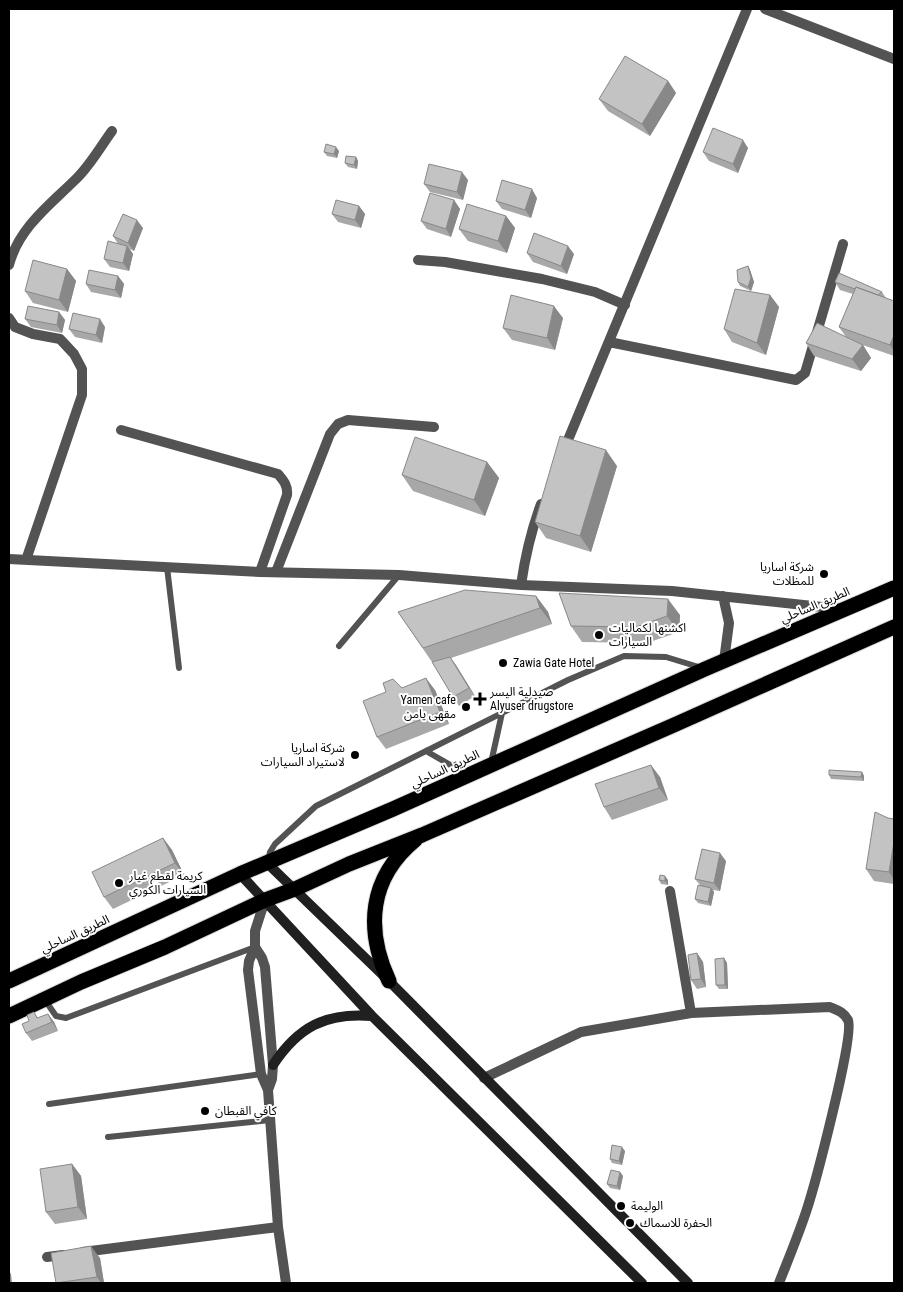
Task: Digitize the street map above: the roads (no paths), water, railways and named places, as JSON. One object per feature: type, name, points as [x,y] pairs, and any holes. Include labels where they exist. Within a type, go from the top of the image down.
[{"type":"highway","name":"الطريق الساحلي","points":[[9,981],[240,874],[469,776],[705,669],[894,588]]},
{"type":"highway","points":[[9,1016],[80,982],[166,947],[264,900],[295,889],[349,864],[422,835],[894,627]]},
{"type":"highway","points":[[389,980],[380,962],[375,942],[374,921],[376,901],[383,881],[393,863],[406,848],[422,835]]},
{"type":"main road","points":[[268,863],[389,980],[688,1283]]},
{"type":"main road","points":[[240,874],[372,1016],[642,1283]]},
{"type":"main road","points":[[273,1065],[294,1038],[322,1020],[355,1014],[372,1016]]},
{"type":"street","points":[[559,461],[747,9]]},
{"type":"street","points":[[765,9],[894,59]]},
{"type":"street","points":[[9,265],[13,250],[37,216],[79,176],[112,131]]},
{"type":"street","points":[[609,342],[796,380],[805,373],[843,244]]},
{"type":"street","points":[[418,260],[445,262],[542,279],[595,292],[625,305]]},
{"type":"street","points":[[9,318],[15,327],[33,334],[60,339],[74,354],[82,369],[82,395],[26,560]]},
{"type":"street","points":[[276,572],[330,434],[338,424],[348,420],[434,426]]},
{"type":"street","points":[[121,430],[278,474],[288,490],[260,572]]},
{"type":"street","points":[[521,585],[524,560],[533,525],[544,498]]},
{"type":"street","points":[[9,559],[260,572],[399,575],[521,585],[672,591],[842,609]]},
{"type":"street","points":[[723,596],[728,623],[724,661]]},
{"type":"street","points":[[670,891],[691,1014]]},
{"type":"street","points":[[264,900],[248,970],[261,1074],[268,1090],[278,1227],[286,1283]]},
{"type":"street","points":[[254,948],[262,958],[265,967],[273,1065],[272,1079],[268,1090]]},
{"type":"street","points":[[484,1078],[581,1032],[691,1014],[830,1007],[842,1013],[848,1021],[849,1032],[839,1084],[808,1202],[779,1283]]},
{"type":"street","points":[[47,1257],[278,1227]]},
{"type":"lane","points":[[167,567],[179,668]]},
{"type":"lane","points":[[339,646],[399,575]]},
{"type":"lane","points":[[268,863],[270,852],[275,844],[316,806],[568,680],[624,656],[666,657],[705,669]]},
{"type":"lane","points":[[491,765],[502,713]]},
{"type":"lane","points":[[426,751],[469,776]]},
{"type":"lane","points":[[44,999],[56,1016],[66,1018],[254,948]]},
{"type":"lane","points":[[49,1104],[261,1074]]},
{"type":"lane","points":[[108,1137],[270,1120]]},
{"type":"place","name":"شركة اساريا للمظلات","points":[[824,574]]},
{"type":"place","name":"اكشنها لكماليات السيارات","points":[[599,635]]},
{"type":"place","name":"Zawia Gate Hotel","points":[[503,663]]},
{"type":"place","name":"صيدلية اليسر Alyuser drugstore","points":[[480,699]]},
{"type":"place","name":"Yamen cafe مقهى يامن","points":[[466,707]]},
{"type":"place","name":"شركة اساريا لاستيراد السيارات","points":[[355,755]]},
{"type":"place","name":"كريمة لقطع غيار السيارات الكوري","points":[[119,883]]},
{"type":"place","name":"كافي القبطان","points":[[205,1111]]},
{"type":"place","name":"الوليمة","points":[[621,1206]]},
{"type":"place","name":"الحفرة للاسماك","points":[[630,1223]]}]
